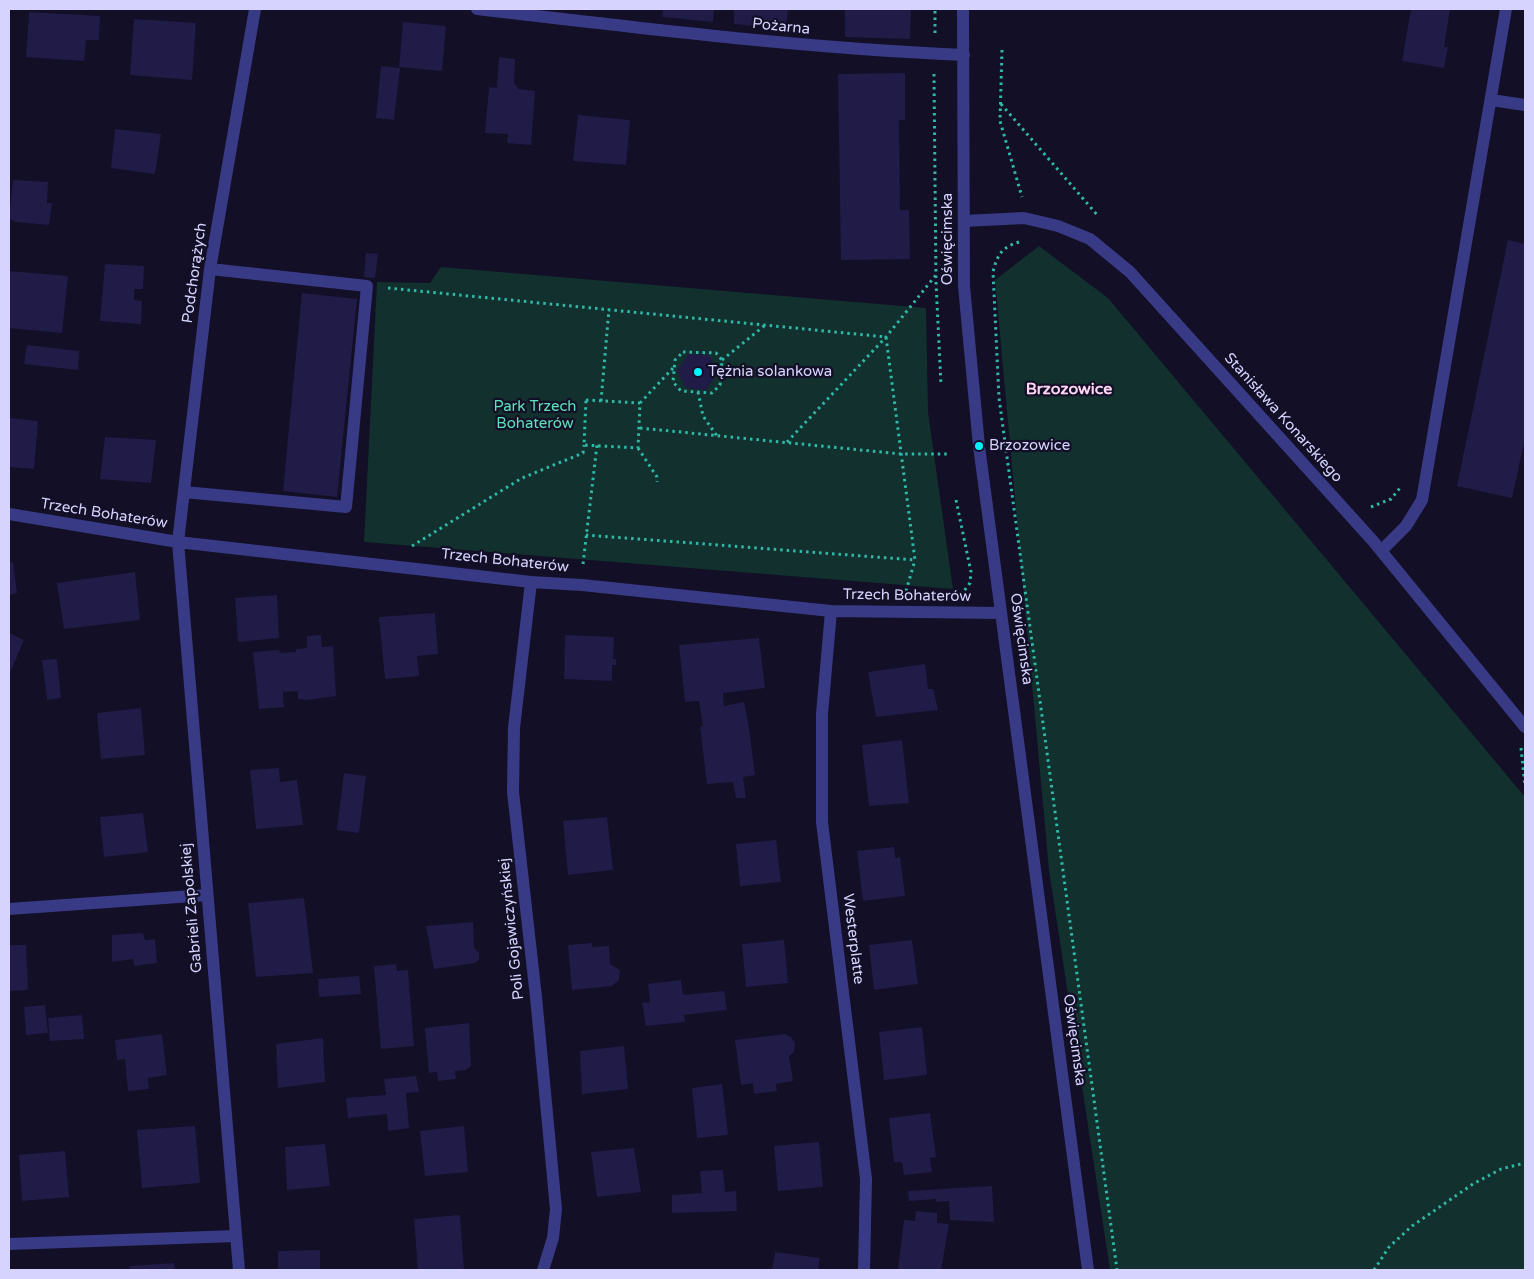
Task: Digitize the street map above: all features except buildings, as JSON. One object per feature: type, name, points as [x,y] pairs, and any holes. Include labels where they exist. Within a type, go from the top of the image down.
[{"type":"street","name":"Podchorążych","points":[[178,542],[210,269],[255,9]]},
{"type":"street","name":"Pożarna","points":[[477,9],[776,43],[964,55]]},
{"type":"street","name":"Oświęcimska","points":[[963,9],[964,286],[979,446],[1088,1270]]},
{"type":"street","points":[[1381,551],[1406,526],[1422,500],[1506,9]]},
{"type":"street","points":[[1491,100],[1525,105]]},
{"type":"street","name":"Stanisława Konarskiego","points":[[964,221],[1024,218],[1058,226],[1090,239],[1130,272],[1381,551],[1525,727]]},
{"type":"street","points":[[184,492],[346,506],[367,286],[210,269]]},
{"type":"street","name":"Trzech Bohaterów","points":[[9,514],[178,542],[532,582],[582,585],[831,611],[1000,613]]},
{"type":"street","name":"Gabrieli Zapolskiej","points":[[178,542],[239,1270]]},
{"type":"street","name":"Poli Gojawiczyńskiej","points":[[532,582],[514,728],[513,792],[536,998],[556,1209],[553,1238],[543,1270]]},
{"type":"street","name":"Westerplatte","points":[[831,611],[822,714],[822,822],[866,1179],[864,1270]]},
{"type":"street","points":[[9,909],[207,895]]},
{"type":"street","points":[[9,1244],[236,1236]]},
{"type":"path","points":[[935,9],[936,274],[941,384]]},
{"type":"path","points":[[1002,50],[1000,121],[1023,200]]},
{"type":"path","points":[[1024,241],[1009,246],[1000,252],[993,272],[999,398],[1117,1270]]},
{"type":"path","points":[[787,442],[886,337],[936,274]]},
{"type":"path","points":[[367,286],[886,337]]},
{"type":"path","points":[[601,401],[609,309]]},
{"type":"path","points":[[722,360],[765,325]]},
{"type":"path","points":[[886,337],[915,560],[904,596]]},
{"type":"path","points":[[683,352],[716,353],[722,360],[720,385],[712,393],[681,391],[673,382],[674,367],[675,360],[683,352]]},
{"type":"path","points":[[657,482],[657,477],[638,448],[640,403],[674,367]]},
{"type":"path","points":[[698,392],[703,416],[717,436]]},
{"type":"path","points":[[411,547],[522,478],[583,453],[586,400],[640,403]]},
{"type":"path","points":[[640,428],[901,454],[950,454]]},
{"type":"path","points":[[584,445],[638,448]]},
{"type":"path","points":[[582,585],[597,446]]},
{"type":"path","points":[[956,500],[971,572],[970,582],[964,591],[960,593]]},
{"type":"path","points":[[586,535],[915,560]]},
{"type":"path","points":[[1374,1270],[1389,1247],[1412,1226],[1473,1184],[1501,1170],[1525,1163]]},
{"type":"green space","points":[[1039,246],[1108,298],[1525,797],[1525,1270],[1110,1270],[1049,870],[995,280]]},
{"type":"green space","name":"Park Trzech Bohaterów","points":[[441,267],[926,308],[928,412],[953,589],[364,542],[377,282],[430,283]]},
{"type":"place","name":"Tężnia solankowa","points":[[698,372]]},
{"type":"place","name":"Brzozowice","points":[[979,446]]},
{"type":"district","name":"Brzozowice","points":[[1069,390]]}]
